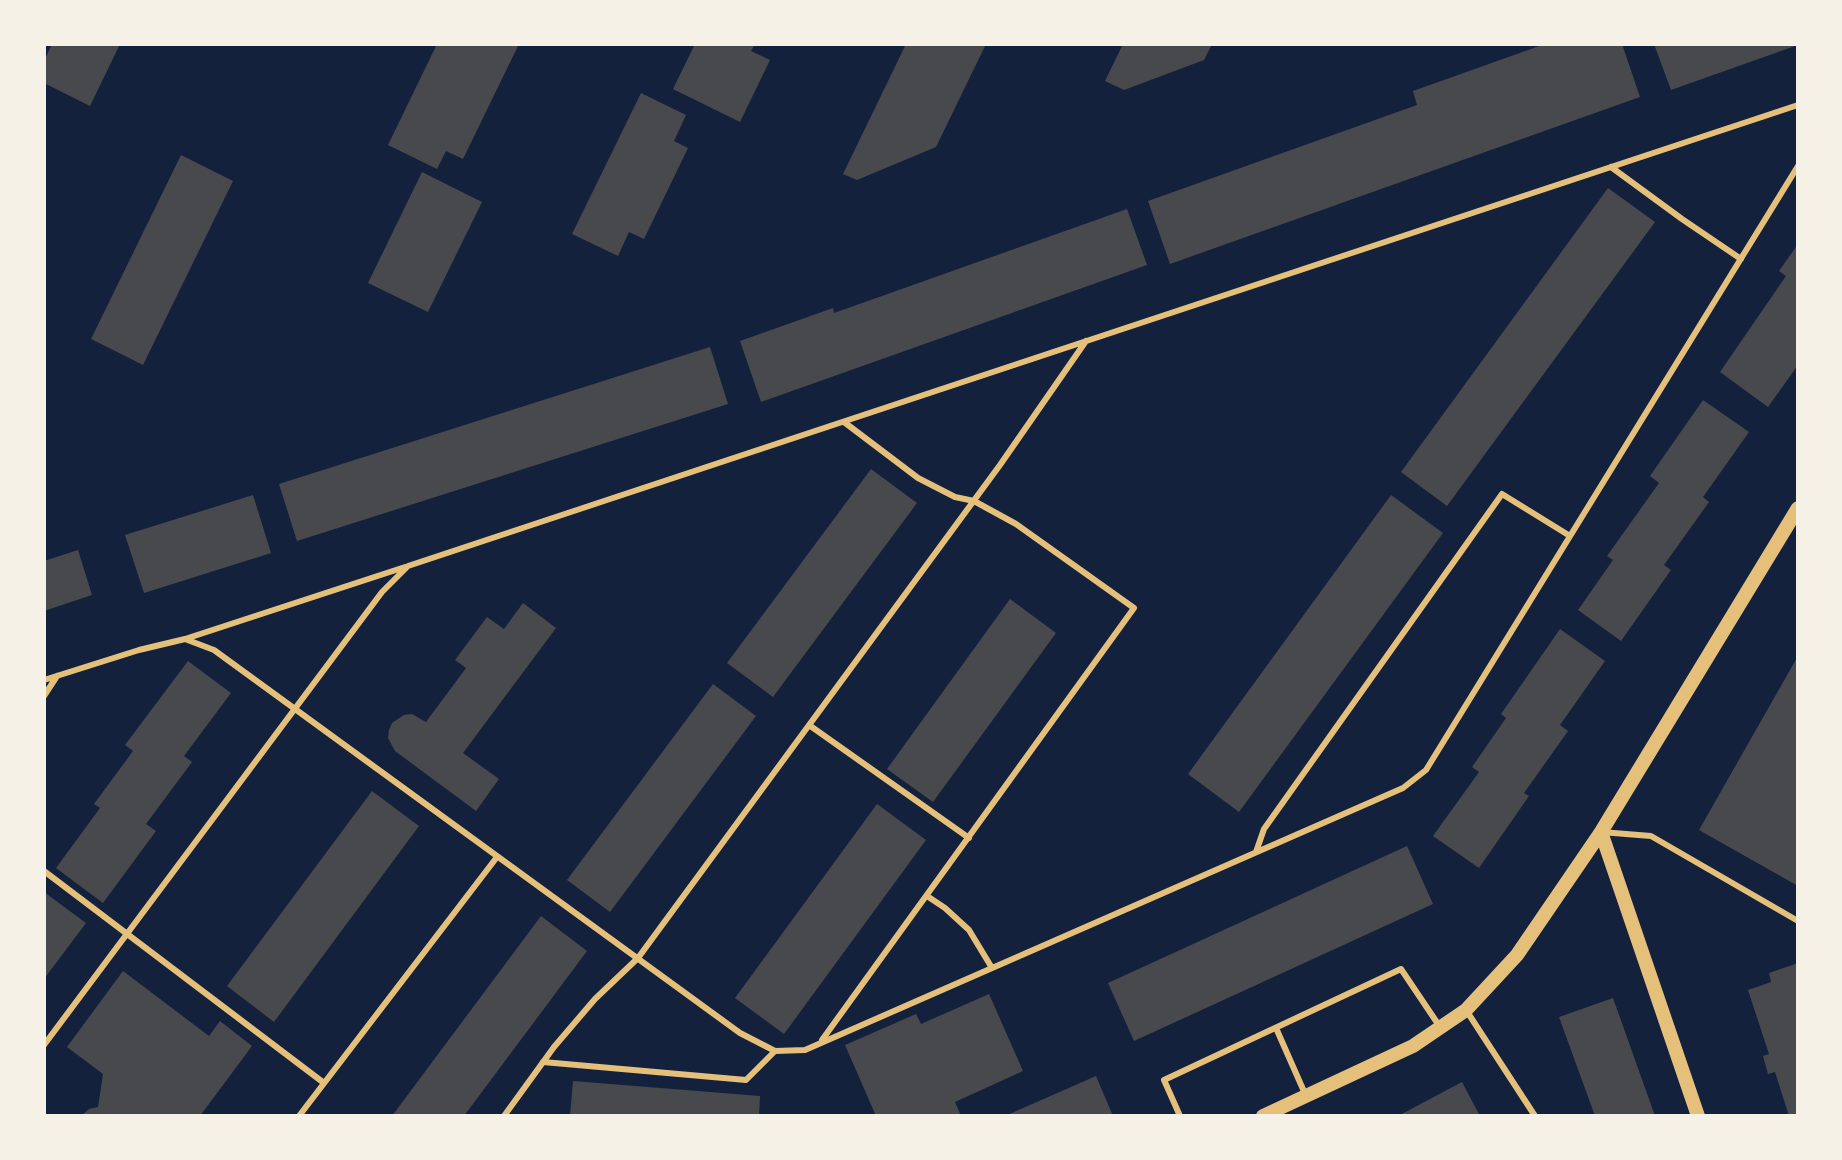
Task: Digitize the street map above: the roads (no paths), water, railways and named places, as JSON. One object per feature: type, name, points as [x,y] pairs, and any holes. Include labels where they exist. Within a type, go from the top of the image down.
[{"type":"street","points":[[1263,1116],[1413,1046],[1466,1010],[1517,955],[1601,832],[1798,508]]},
{"type":"street","points":[[1601,832],[1698,1116]]},
{"type":"lane","points":[[44,680],[185,639],[408,566],[1798,105]]},
{"type":"lane","points":[[185,639],[214,650],[740,1033],[775,1051],[805,1050],[1403,788],[1426,770],[1798,166]]},
{"type":"lane","points":[[1611,167],[1741,259]]},
{"type":"lane","points":[[504,1116],[595,999],[638,958],[974,501],[1086,341]]},
{"type":"lane","points":[[820,1043],[1134,608],[1016,524],[974,501],[955,497],[918,478],[844,422]]},
{"type":"lane","points":[[1256,852],[1264,829],[1502,494],[1570,536]]},
{"type":"lane","points":[[44,1045],[382,592],[408,566]]},
{"type":"lane","points":[[44,696],[57,676]]},
{"type":"lane","points":[[809,725],[969,838]]},
{"type":"lane","points":[[1601,832],[1651,836],[1798,921]]},
{"type":"lane","points":[[299,1116],[497,857]]},
{"type":"lane","points":[[44,871],[324,1083]]},
{"type":"lane","points":[[927,896],[969,930],[992,968]]},
{"type":"lane","points":[[1180,1116],[1164,1080],[1401,969],[1440,1027]]},
{"type":"lane","points":[[1466,1010],[1535,1116]]},
{"type":"lane","points":[[1276,1028],[1306,1096]]},
{"type":"lane","points":[[543,1062],[746,1080],[775,1051]]}]
